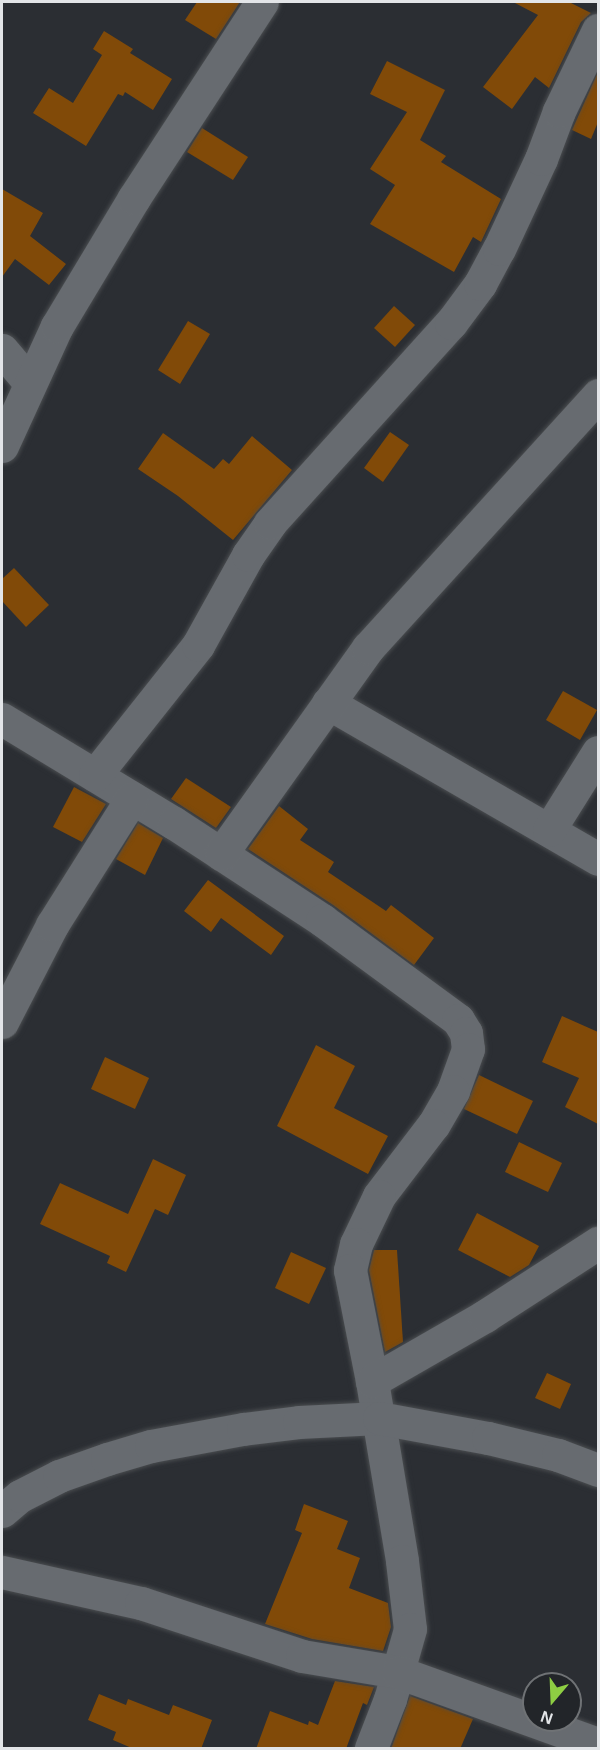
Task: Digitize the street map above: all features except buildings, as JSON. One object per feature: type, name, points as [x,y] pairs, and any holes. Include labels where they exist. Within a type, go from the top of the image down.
[{"type":"street","points":[[2,446],[57,326],[134,198],[262,2]]},
{"type":"street","points":[[95,775],[198,645],[248,555],[270,524],[451,323],[480,285],[541,159],[559,111],[598,30]]},
{"type":"street","points":[[2,350],[30,383]]},
{"type":"street","points":[[220,854],[368,648],[598,395]]},
{"type":"street","points":[[328,703],[598,859]]},
{"type":"street","points":[[2,719],[132,798],[322,920],[458,1020],[466,1032],[468,1049],[453,1091],[433,1125],[379,1196],[356,1244],[350,1270],[372,1381],[402,1561],[410,1629],[398,1672],[371,1749]]},
{"type":"street","points":[[549,830],[598,752]]},
{"type":"street","points":[[2,1022],[52,925],[132,798]]},
{"type":"street","points":[[372,1381],[485,1316],[583,1268],[598,1243]]},
{"type":"street","points":[[2,1511],[20,1496],[59,1476],[152,1446],[288,1423],[378,1418],[488,1438],[558,1455],[598,1470]]},
{"type":"street","points":[[2,1572],[141,1603],[302,1656],[398,1672],[598,1744]]}]
